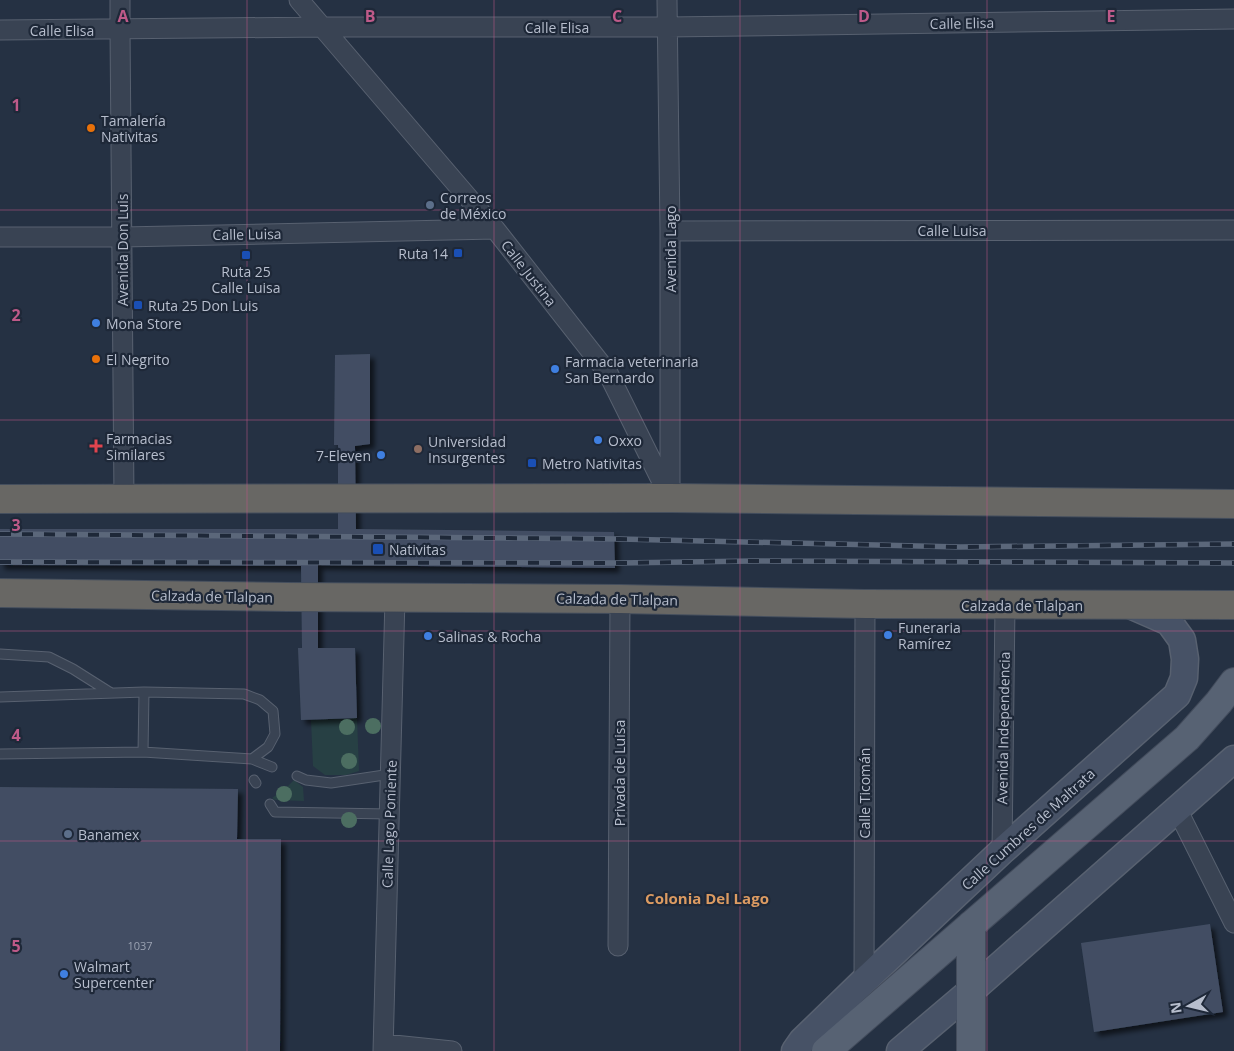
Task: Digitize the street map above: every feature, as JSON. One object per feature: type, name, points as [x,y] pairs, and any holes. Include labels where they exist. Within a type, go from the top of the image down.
[{"type":"highway","points":[[0,499],[670,498],[1234,504]]},
{"type":"highway","name":"Calzada de Tlalpan","points":[[0,593],[620,599],[865,604],[1234,605]]},
{"type":"main road","name":"Calle Cumbres de Maltrata","points":[[794,1051],[864,981],[1002,851],[1177,694],[1184,678],[1185,659],[1182,640],[1169,622],[1130,605]]},
{"type":"main road","points":[[826,1051],[1187,738],[1234,682]]},
{"type":"main road","points":[[900,1051],[1234,759]]},
{"type":"main road","points":[[971,924],[972,1051]]},
{"type":"street","name":"Avenida Don Luis","points":[[120,0],[124,499]]},
{"type":"street","name":"Calle Justina","points":[[299,0],[495,229],[608,373],[670,498]]},
{"type":"street","name":"Avenida Lago","points":[[667,0],[670,231],[670,498]]},
{"type":"street","name":"Calle Elisa","points":[[0,30],[323,27],[667,27],[1234,19]]},
{"type":"street","name":"Calle Luisa","points":[[0,237],[122,237],[495,229]]},
{"type":"street","name":"Calle Luisa","points":[[670,231],[1234,230]]},
{"type":"street","name":"Calle Lago Poniente","points":[[383,1048],[395,598]]},
{"type":"street","name":"Privada de Luisa","points":[[618,946],[620,599]]},
{"type":"street","name":"Calle Ticomán","points":[[864,981],[865,604]]},
{"type":"street","name":"Avenida Independencia","points":[[1002,851],[1004,605]]},
{"type":"street","points":[[1177,809],[1234,923]]},
{"type":"street","points":[[383,1048],[452,1051]]},
{"type":"lane","points":[[0,654],[49,657],[73,669],[111,693]]},
{"type":"lane","points":[[143,752],[144,692]]},
{"type":"lane","points":[[0,697],[144,692],[244,694],[260,700],[273,711],[275,734],[268,746],[252,759]]},
{"type":"lane","points":[[0,754],[143,752],[252,759],[272,767]]},
{"type":"lane","points":[[297,776],[306,780],[331,783],[391,774]]},
{"type":"lane","points":[[270,804],[275,812],[390,814]]},
{"type":"green space","points":[[357,718],[359,771],[346,775],[325,775],[313,766],[311,720]]},
{"type":"green space","points":[[294,780],[303,787],[304,801],[275,800],[272,798],[286,788]]},
{"type":"building","name":"Nativitas","points":[[370,354],[370,444],[355,446],[356,529],[614,532],[615,568],[318,565],[318,648],[355,648],[357,718],[301,720],[298,648],[302,648],[301,566],[0,565],[0,529],[338,529],[338,445],[334,445],[335,355]]},
{"type":"building","points":[[0,787],[238,789],[237,839],[281,839],[280,1051],[0,1051]]},
{"type":"building","points":[[1210,924],[1223,1012],[1094,1032],[1081,943]]},
{"type":"railway","points":[[0,534],[620,539],[960,547],[1234,544]]},
{"type":"railway","points":[[0,562],[619,563],[753,561],[1234,563]]},
{"type":"place","name":"Tamalería Nativitas","points":[[91,128]]},
{"type":"place","name":"Correos de México","points":[[430,205]]},
{"type":"place","name":"Ruta 14","points":[[458,253]]},
{"type":"place","name":"Ruta 25 Calle Luisa","points":[[246,255]]},
{"type":"place","name":"Ruta 25 Don Luis","points":[[138,305]]},
{"type":"place","name":"Mona Store","points":[[96,323]]},
{"type":"place","name":"El Negrito","points":[[96,359]]},
{"type":"place","name":"Farmacia veterinaria San Bernardo","points":[[555,369]]},
{"type":"place","name":"Oxxo","points":[[598,440]]},
{"type":"place","name":"Farmacias Similares","points":[[96,446]]},
{"type":"place","name":"Universidad Insurgentes","points":[[418,449]]},
{"type":"place","name":"7-Eleven","points":[[381,455]]},
{"type":"place","name":"Metro Nativitas","points":[[532,463]]},
{"type":"place","name":"Nativitas","points":[[378,549]]},
{"type":"place","name":"Funeraria Ramírez","points":[[888,635]]},
{"type":"place","name":"Salinas & Rocha","points":[[428,636]]},
{"type":"place","name":"Banamex","points":[[68,834]]},
{"type":"place","name":"Walmart Supercenter","points":[[64,974]]},
{"type":"district","name":"Colonia Del Lago","points":[[707,898]]}]
